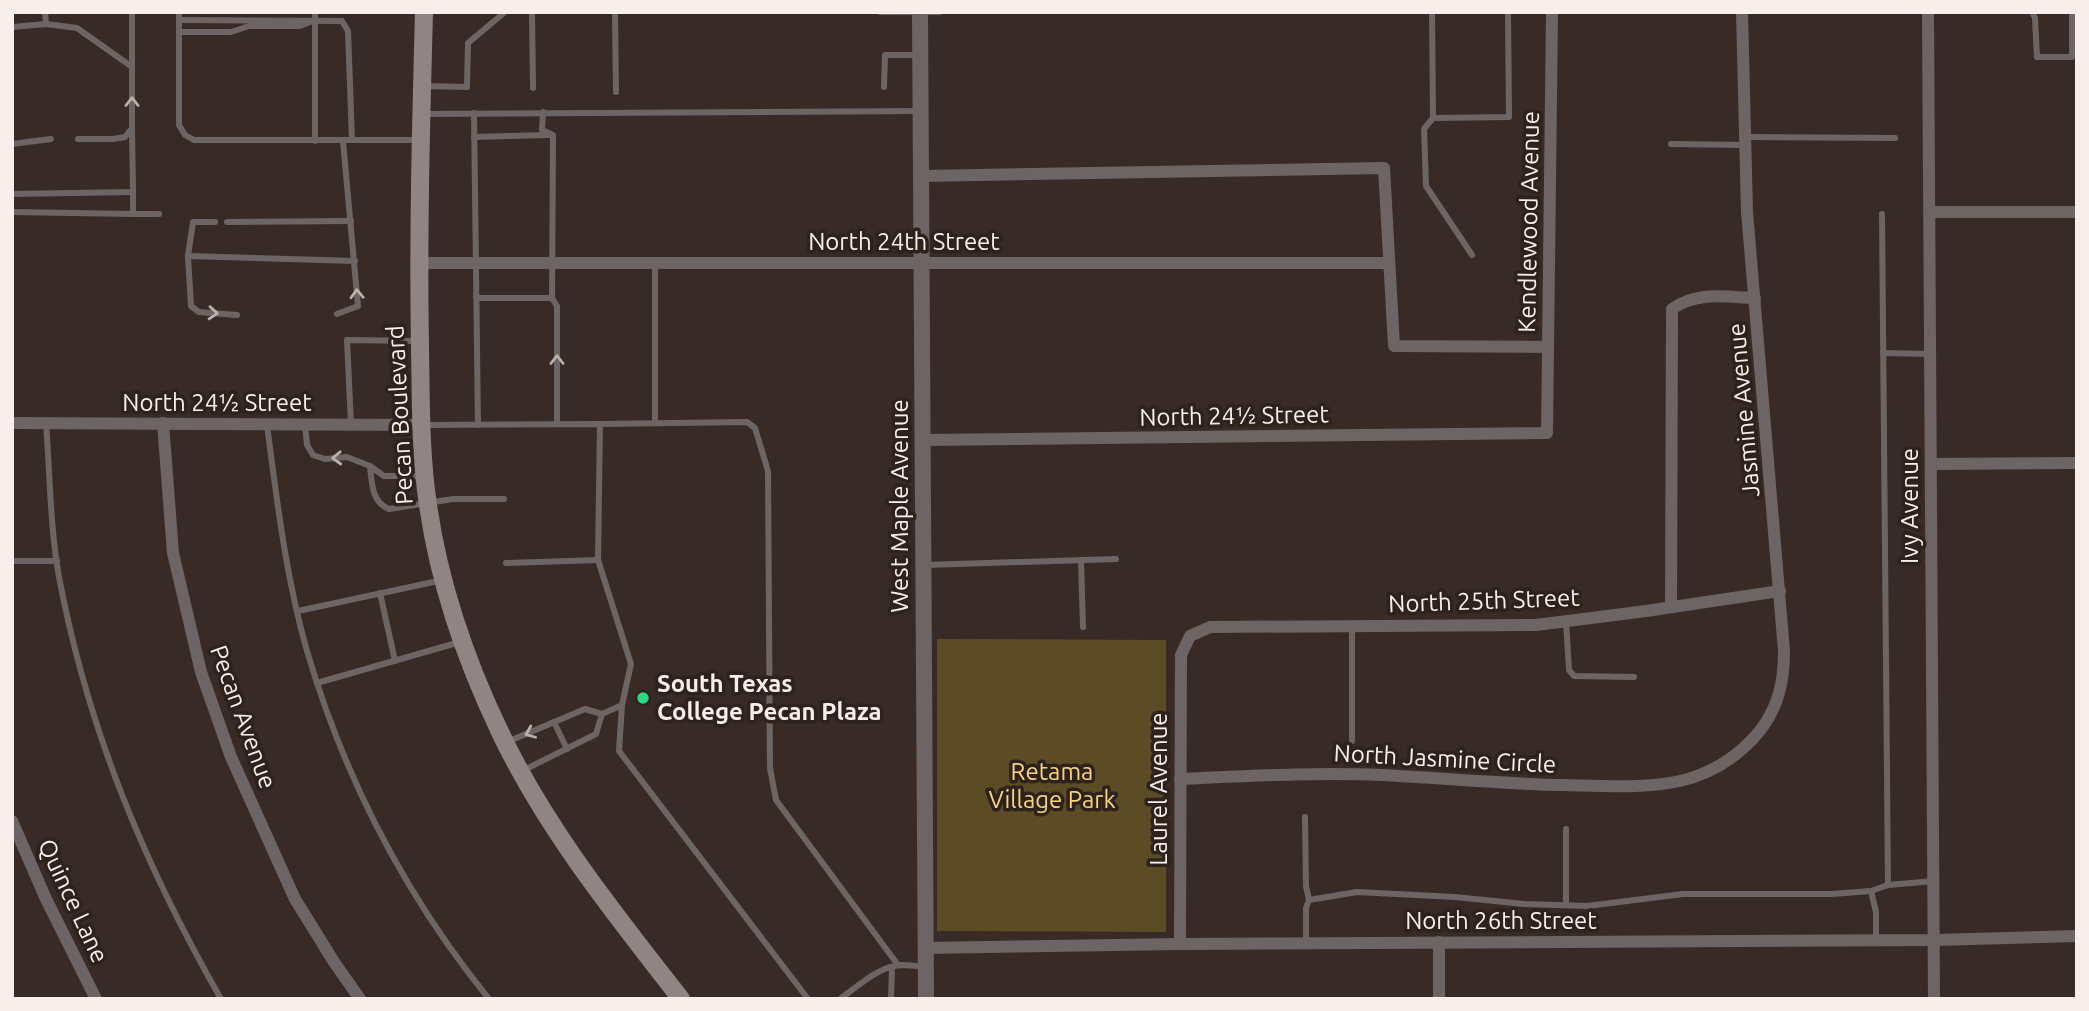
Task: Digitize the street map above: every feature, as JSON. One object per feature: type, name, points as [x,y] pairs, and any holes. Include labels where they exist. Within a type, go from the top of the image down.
[{"type":"main road","name":"Pecan Boulevard","points":[[424,12],[418,263],[421,425],[427,503],[444,580],[483,694],[520,772],[588,876],[681,999]]},
{"type":"street","name":"West Maple Avenue","points":[[920,12],[926,999]]},
{"type":"street","name":"Kendlewood Avenue","points":[[1547,433],[1552,12]]},
{"type":"street","name":"Jasmine Avenue","points":[[1705,771],[1742,750],[1757,734],[1779,696],[1784,673],[1780,591],[1748,212],[1742,12]]},
{"type":"street","name":"Ivy Avenue","points":[[1928,12],[1934,999]]},
{"type":"street","points":[[922,176],[1384,168],[1394,346],[1548,346]]},
{"type":"street","points":[[1930,212],[2077,212]]},
{"type":"street","name":"North 24th Street","points":[[418,263],[1390,262]]},
{"type":"street","points":[[1671,607],[1672,309],[1684,300],[1700,296],[1755,298]]},
{"type":"street","name":"North 24½ Street","points":[[12,423],[421,425]]},
{"type":"street","name":"Pecan Avenue","points":[[163,423],[173,553],[201,672],[231,757],[295,899],[360,999]]},
{"type":"street","name":"North 24½ Street","points":[[922,440],[1547,433]]},
{"type":"street","points":[[1931,464],[2077,463]]},
{"type":"street","name":"North 25th Street","points":[[1190,636],[1210,627],[1536,625],[1780,591]]},
{"type":"street","name":"Laurel Avenue","points":[[1180,944],[1181,655],[1190,636]]},
{"type":"street","name":"North Jasmine Circle","points":[[1180,779],[1343,773],[1541,785],[1617,786],[1678,781],[1705,771]]},
{"type":"street","name":"Quince Lane","points":[[12,821],[46,899],[96,999]]},
{"type":"street","name":"North 26th Street","points":[[925,948],[1439,942],[1876,941],[2077,936]]},
{"type":"street","points":[[1439,942],[1440,999]]},
{"type":"lane","points":[[46,12],[46,24]]},
{"type":"lane","points":[[132,12],[134,214]]},
{"type":"lane","points":[[422,86],[467,87],[468,43],[505,12]]},
{"type":"lane","points":[[532,12],[533,88]]},
{"type":"lane","points":[[615,12],[616,92]]},
{"type":"lane","points":[[880,12],[940,12]]},
{"type":"lane","points":[[1432,12],[1433,118],[1424,130],[1426,186],[1472,255]]},
{"type":"lane","points":[[1433,118],[1509,117],[1508,12]]},
{"type":"lane","points":[[2032,12],[2035,19],[2037,57],[2072,57],[2072,12]]},
{"type":"lane","points":[[352,140],[348,31],[342,20],[315,16],[179,16],[179,125],[185,135],[194,140],[315,141],[421,140]]},
{"type":"lane","points":[[179,32],[231,32],[248,26],[300,26],[315,16]]},
{"type":"lane","points":[[315,16],[315,141]]},
{"type":"lane","points":[[12,27],[46,24],[77,28],[132,67]]},
{"type":"lane","points":[[884,86],[885,55],[920,55]]},
{"type":"lane","points":[[422,114],[921,111]]},
{"type":"lane","points":[[543,112],[542,130],[553,135]]},
{"type":"lane","points":[[474,113],[478,425]]},
{"type":"lane","points":[[78,139],[125,137],[132,128]]},
{"type":"lane","points":[[474,137],[553,135]]},
{"type":"lane","points":[[553,135],[552,298],[557,306],[557,424]]},
{"type":"lane","points":[[1671,144],[1895,138]]},
{"type":"lane","points":[[12,144],[51,139]]},
{"type":"lane","points":[[337,314],[358,306],[343,141]]},
{"type":"lane","points":[[12,194],[133,192]]},
{"type":"lane","points":[[12,212],[159,214]]},
{"type":"lane","points":[[1882,214],[1888,885]]},
{"type":"lane","points":[[227,222],[351,221]]},
{"type":"lane","points":[[215,222],[193,222],[188,256],[191,306],[199,312],[237,315]]},
{"type":"lane","points":[[188,256],[355,261]]},
{"type":"lane","points":[[654,423],[655,263]]},
{"type":"lane","points":[[476,298],[552,298]]},
{"type":"lane","points":[[351,425],[347,340],[420,341]]},
{"type":"lane","points":[[1883,353],[1930,354]]},
{"type":"lane","points":[[421,425],[747,422],[755,428],[768,471],[769,768],[776,800],[895,966],[891,999]]},
{"type":"lane","points":[[46,423],[57,561],[81,667],[103,745],[126,807],[174,913],[221,999]]},
{"type":"lane","points":[[267,424],[288,569],[323,705],[368,813],[389,853],[428,914],[489,999]]},
{"type":"lane","points":[[600,424],[598,560],[631,664],[622,705],[619,751],[808,999]]},
{"type":"lane","points":[[305,425],[307,445],[313,455],[326,459],[347,457],[370,466],[384,477],[424,476]]},
{"type":"lane","points":[[370,466],[374,495],[381,506],[389,509],[453,499],[504,499]]},
{"type":"lane","points":[[923,565],[1116,559]]},
{"type":"lane","points":[[506,563],[598,560]]},
{"type":"lane","points":[[1081,560],[1083,627]]},
{"type":"lane","points":[[12,561],[57,561]]},
{"type":"lane","points":[[298,611],[444,580]]},
{"type":"lane","points":[[380,593],[395,661]]},
{"type":"lane","points":[[1566,621],[1569,670],[1574,676],[1634,677]]},
{"type":"lane","points":[[1352,626],[1352,741]]},
{"type":"lane","points":[[317,682],[463,642]]},
{"type":"lane","points":[[505,743],[585,709],[602,714],[622,705]]},
{"type":"lane","points":[[520,772],[596,734],[602,714]]},
{"type":"lane","points":[[554,722],[567,748]]},
{"type":"lane","points":[[1305,817],[1306,886],[1309,900],[1306,908],[1306,943]]},
{"type":"lane","points":[[1566,829],[1566,905]]},
{"type":"lane","points":[[1309,900],[1357,892],[1587,906],[1616,904],[1657,895],[1818,895],[1871,891],[1888,885],[1934,881]]},
{"type":"lane","points":[[1871,891],[1876,912],[1876,941]]},
{"type":"lane","points":[[840,999],[876,973],[895,966],[925,967]]},
{"type":"green space","name":"Retama Village Park","points":[[937,639],[1166,640],[1166,932],[937,931]]},
{"type":"place","name":"South Texas College Pecan Plaza","points":[[643,698]]}]
